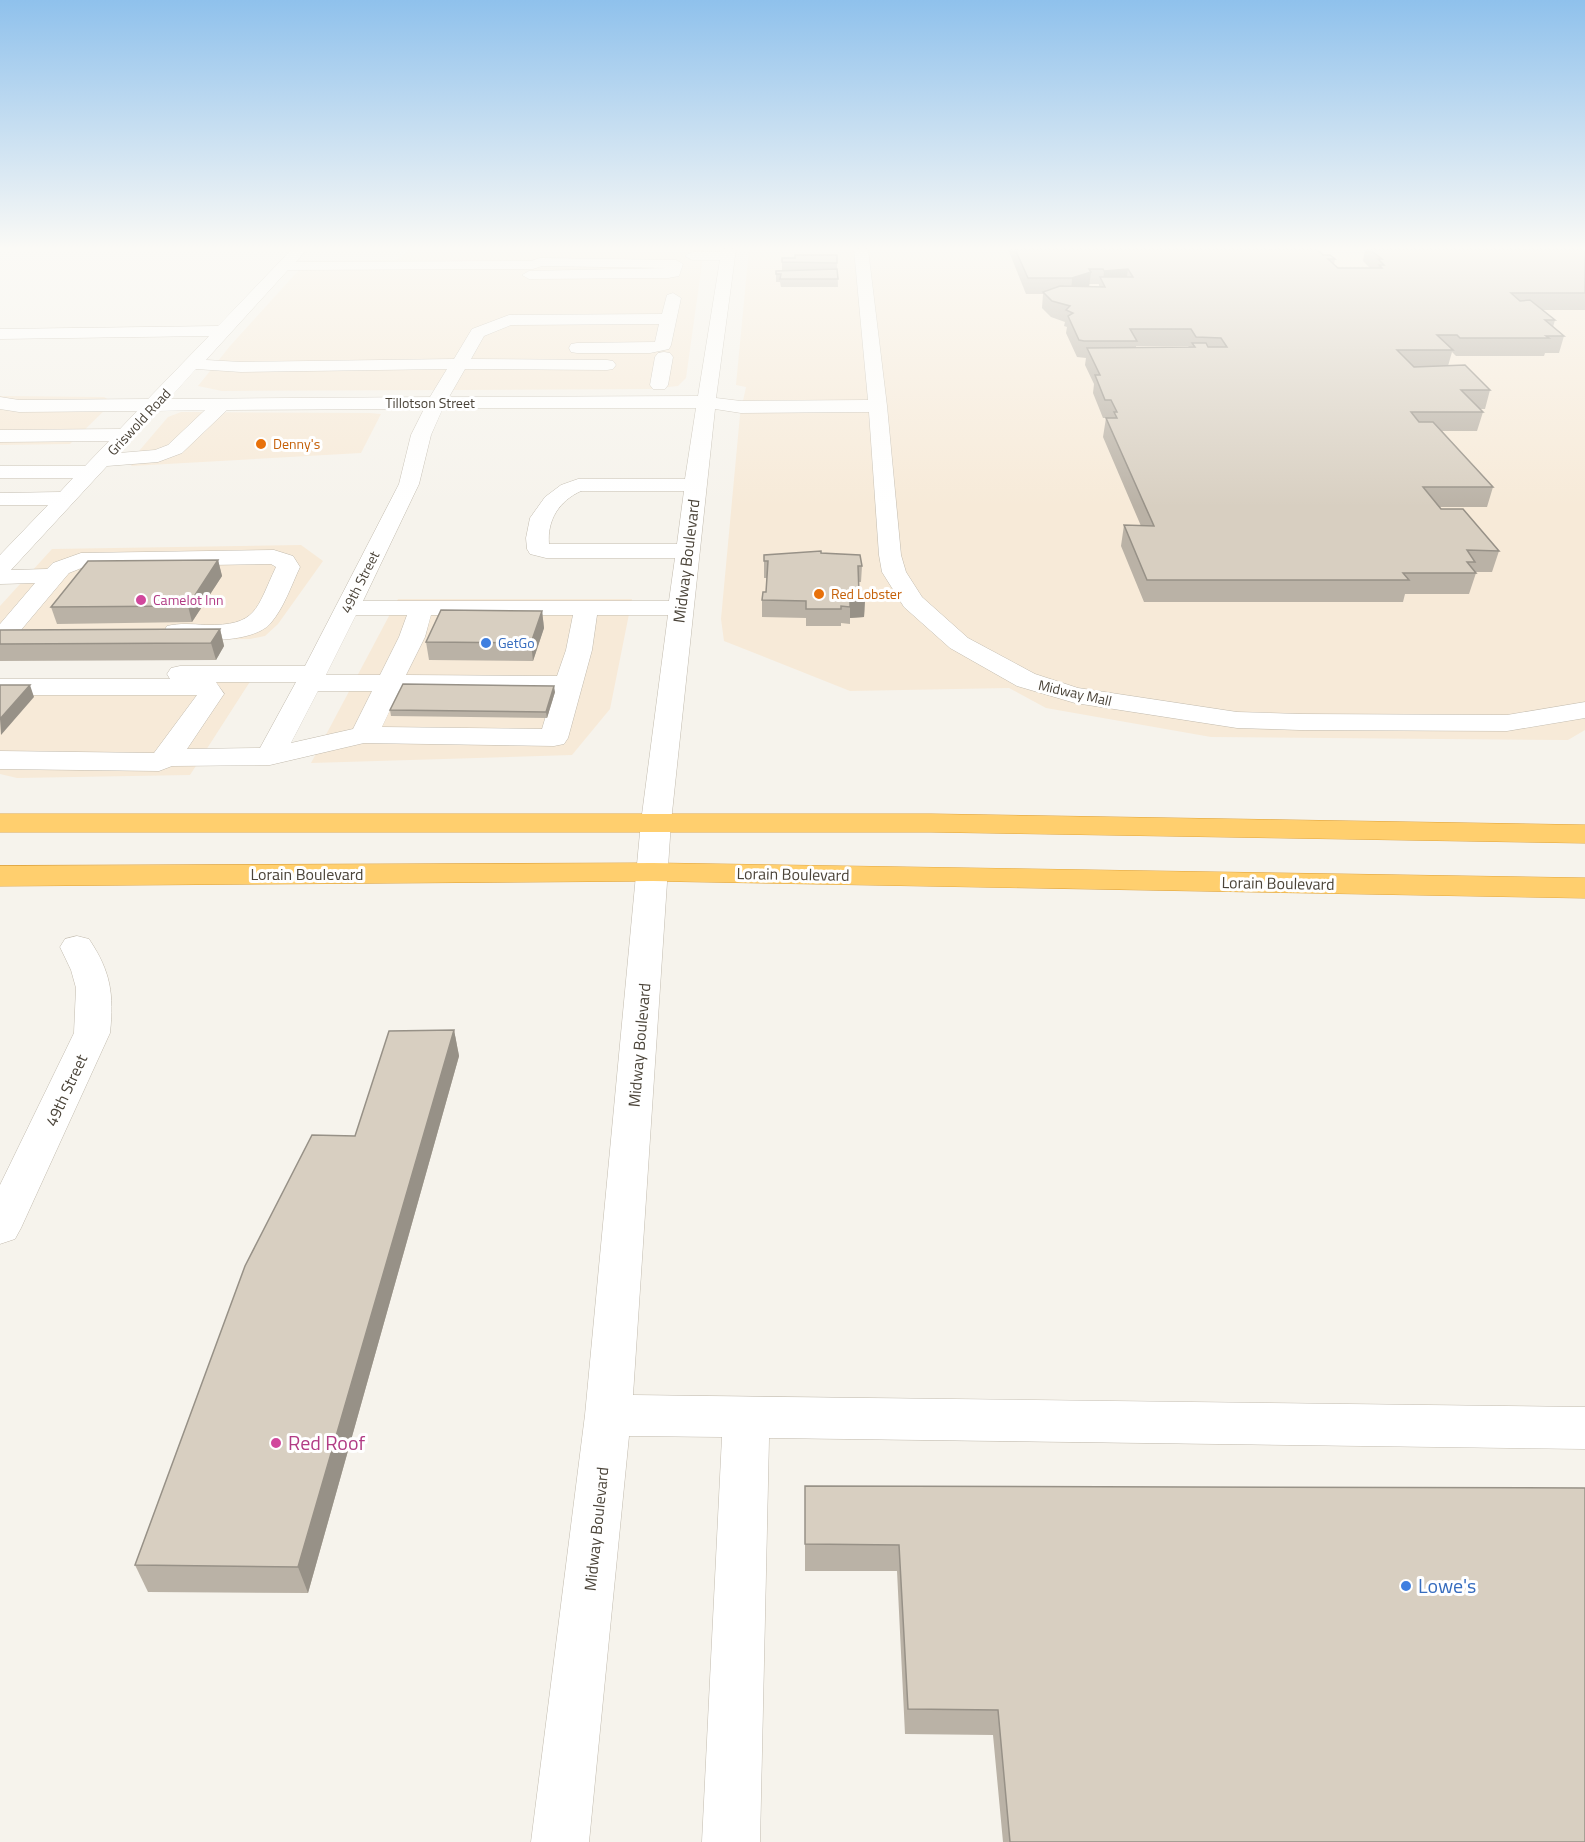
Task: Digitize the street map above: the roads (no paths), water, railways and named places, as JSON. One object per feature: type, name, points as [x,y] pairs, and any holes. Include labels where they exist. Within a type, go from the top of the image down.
[{"type":"highway","points":[[0,823],[955,824],[1585,834]]},
{"type":"highway","name":"Lorain Boulevard","points":[[0,876],[653,872],[1585,888]]},
{"type":"street","points":[[131,335],[218,337]]},
{"type":"street","points":[[474,341],[484,335]]},
{"type":"street","points":[[474,341],[650,348],[663,345],[665,335]]},
{"type":"street","name":"Midway Boulevard","points":[[560,1842],[608,1415],[656,822],[714,335]]},
{"type":"street","name":"Midway Mall","points":[[870,335],[890,555],[894,572],[913,602],[950,636],[1026,680],[1075,695],[1237,720],[1490,723],[1553,717],[1585,710]]},
{"type":"street","points":[[35,349],[218,337]]},
{"type":"street","name":"Griswold Road","points":[[0,568],[218,337]]},
{"type":"street","name":"49th Street","points":[[270,756],[409,484],[421,435],[436,402],[474,341]]},
{"type":"street","points":[[593,402],[608,360],[713,356]]},
{"type":"street","points":[[659,385],[664,357]]},
{"type":"street","points":[[193,364],[234,361],[230,379],[232,382],[385,381],[397,379],[405,366],[607,365]]},
{"type":"street","points":[[511,365],[503,380],[577,382]]},
{"type":"street","points":[[150,385],[173,385]]},
{"type":"street","name":"Tillotson Street","points":[[0,403],[20,406],[436,402],[557,412],[593,402],[706,402],[741,407],[877,400]]},
{"type":"street","points":[[614,420],[623,418],[628,402]]},
{"type":"street","points":[[334,423],[347,417],[358,403]]},
{"type":"street","points":[[0,472],[98,466],[158,456],[175,449],[223,405]]},
{"type":"street","points":[[202,425],[224,425]]},
{"type":"street","points":[[0,436],[127,435]]},
{"type":"street","points":[[687,552],[546,551],[538,549],[536,535],[543,513],[566,490],[578,485],[695,485]]},
{"type":"street","points":[[0,498],[67,498]]},
{"type":"street","points":[[4,631],[61,568],[81,560],[274,557],[285,561],[288,567],[261,619],[251,627],[236,631],[156,631]]},
{"type":"street","points":[[0,577],[54,576]]},
{"type":"street","points":[[346,608],[681,608]]},
{"type":"street","points":[[364,735],[412,637],[421,608]]},
{"type":"street","points":[[0,760],[148,764],[167,758],[270,756],[364,735],[422,726],[507,727],[554,738],[579,650],[586,608]]},
{"type":"street","points":[[4,631],[41,631]]},
{"type":"street","points":[[0,673],[311,678],[438,687],[520,688],[568,684]]},
{"type":"street","points":[[0,687],[209,688],[211,694],[167,758]]},
{"type":"street","name":"49th Street","points":[[0,1228],[92,1033],[95,991],[91,972],[77,947]]},
{"type":"street","points":[[608,1415],[1585,1428]]},
{"type":"street","points":[[731,1842],[746,1417]]},
{"type":"place","name":"Denny's","points":[[261,444]]},
{"type":"place","name":"Red Lobster","points":[[819,594]]},
{"type":"place","name":"Camelot Inn","points":[[141,600]]},
{"type":"place","name":"GetGo","points":[[486,643]]},
{"type":"place","name":"Red Roof","points":[[276,1443]]},
{"type":"place","name":"Lowe's","points":[[1406,1586]]}]
